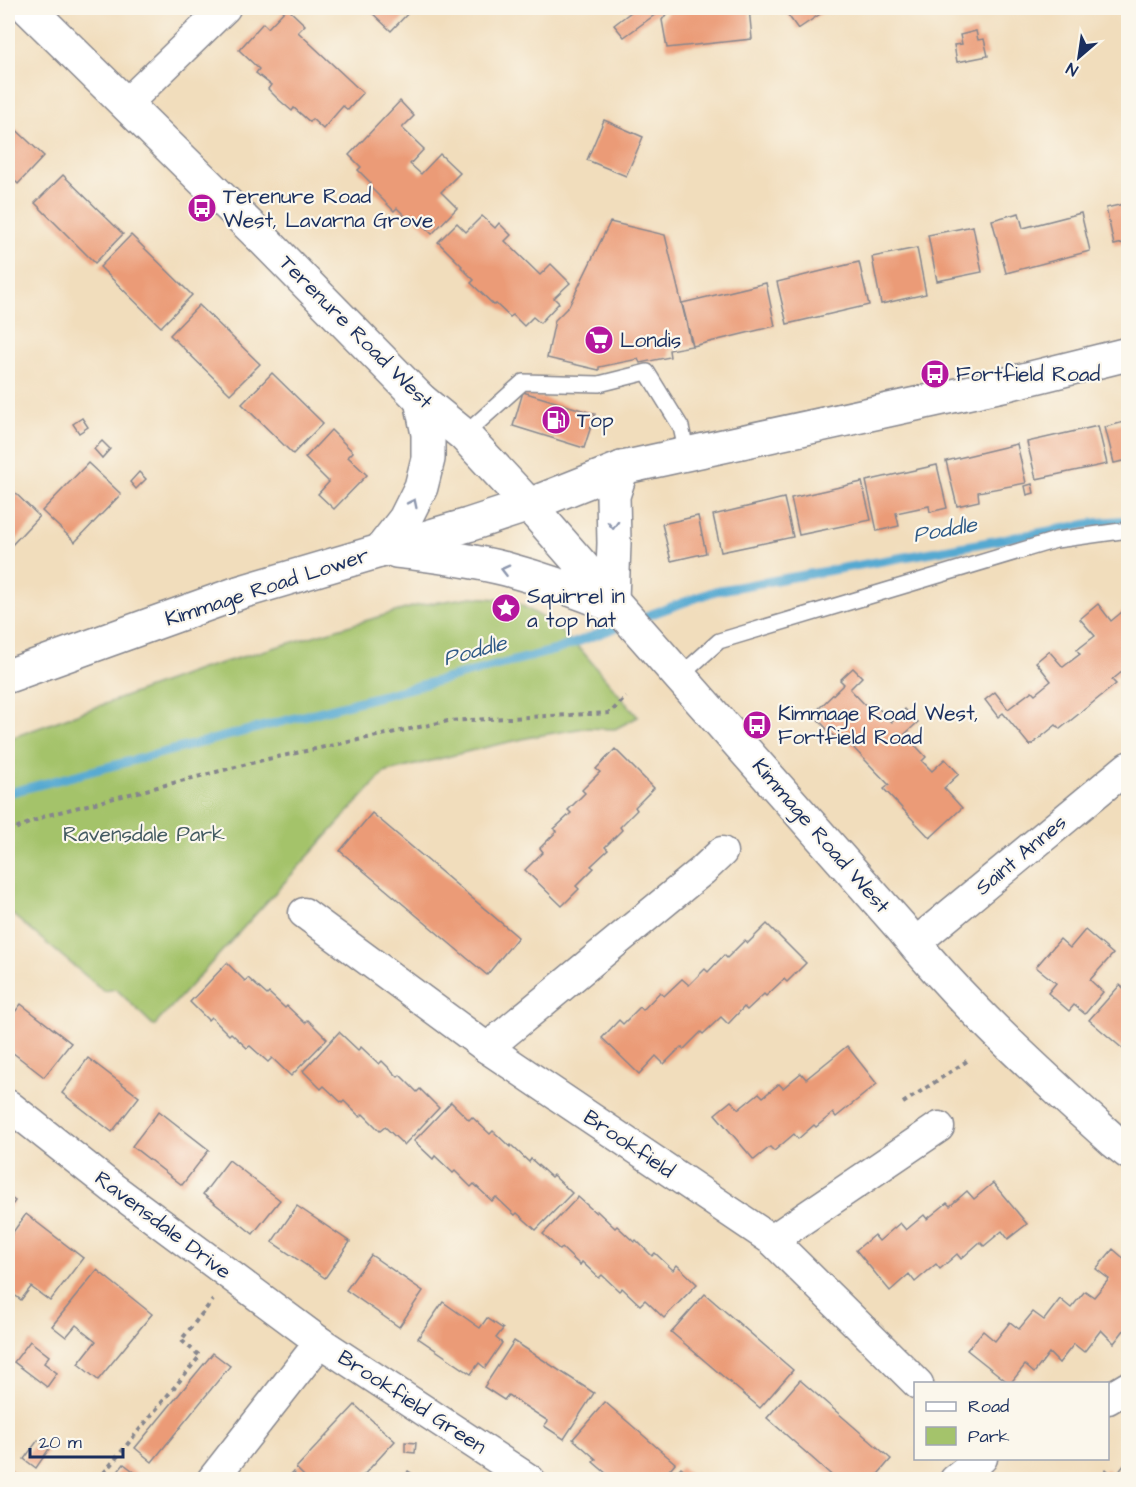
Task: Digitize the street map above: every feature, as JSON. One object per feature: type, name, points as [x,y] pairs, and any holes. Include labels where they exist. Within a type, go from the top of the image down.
[{"type":"main road","name":"Terenure Road West","points":[[28,8],[263,238],[421,400],[464,435],[529,504]]},
{"type":"main road","points":[[529,504],[622,468],[1003,385],[1128,354]]},
{"type":"main road","points":[[382,550],[405,519],[421,488],[428,459],[428,434],[421,400]]},
{"type":"main road","points":[[382,550],[438,556],[506,569],[616,604],[613,496],[622,468]]},
{"type":"main road","name":"Kimmage Road Lower","points":[[8,676],[241,592],[468,525],[529,504]]},
{"type":"main road","name":"Kimmage Road West","points":[[529,504],[995,1032],[1128,1152]]},
{"type":"street","points":[[126,104],[225,8]]},
{"type":"street","name":"Saint Annes","points":[[915,944],[1128,767]]},
{"type":"street","points":[[487,1048],[722,852]]},
{"type":"street","name":"Brookfield","points":[[304,913],[487,1048],[772,1240],[917,1382]]},
{"type":"street","name":"Ravensdale Drive","points":[[8,1105],[113,1188],[320,1342]]},
{"type":"street","points":[[772,1240],[939,1127]]},
{"type":"street","name":"Brookfield Green","points":[[212,1479],[320,1342],[530,1479]]},
{"type":"street","points":[[1109,1399],[1128,1387]]},
{"type":"street","points":[[955,1479],[979,1460]]},
{"type":"lane","points":[[464,435],[523,382],[599,384],[647,372],[681,427],[687,454]]},
{"type":"lane","points":[[680,676],[719,641],[1056,540],[1128,530]]},
{"type":"path","points":[[8,832],[48,815],[263,760],[448,721],[609,713],[626,697]]},
{"type":"path","points":[[903,1103],[970,1059]]},
{"type":"path","points":[[98,1479],[200,1356],[181,1340],[217,1295]]},
{"type":"green space","name":"Ravensdale Park","points":[[472,597],[512,600],[549,621],[583,652],[638,717],[615,729],[584,728],[536,736],[384,773],[154,1026],[116,989],[104,991],[8,911],[8,739],[201,669],[419,605]]},
{"type":"building","points":[[287,8],[305,25],[298,32],[363,93],[348,110],[343,106],[323,129],[312,119],[310,122],[294,108],[292,111],[278,99],[268,89],[271,85],[256,73],[259,69],[239,50],[263,23],[268,28]]},
{"type":"building","points":[[367,8],[413,8],[391,31]]},
{"type":"building","points":[[627,8],[663,9],[624,37],[614,25],[631,12]]},
{"type":"building","points":[[749,8],[752,39],[667,48],[662,20],[669,10]]},
{"type":"building","points":[[783,8],[829,8],[798,29]]},
{"type":"building","points":[[976,31],[978,40],[984,39],[988,56],[957,62],[954,45],[962,44],[960,35]]},
{"type":"building","points":[[400,101],[414,116],[402,128],[424,149],[410,164],[421,174],[440,154],[460,173],[441,192],[457,208],[432,234],[413,216],[409,220],[397,208],[394,211],[369,186],[371,183],[358,170],[361,167],[349,155]]},
{"type":"building","points":[[604,120],[643,137],[626,176],[587,160]]},
{"type":"building","points":[[8,122],[44,156],[18,184],[8,174]]},
{"type":"building","points":[[63,175],[123,234],[95,263],[35,203]]},
{"type":"building","points":[[1128,203],[1128,242],[1114,245],[1106,208]]},
{"type":"building","points":[[1019,213],[1023,228],[1081,213],[1090,251],[1006,273],[992,220]]},
{"type":"building","points":[[482,216],[495,228],[499,223],[511,235],[505,241],[540,275],[551,264],[570,283],[554,298],[559,303],[540,323],[533,317],[524,326],[513,315],[510,317],[496,304],[494,305],[471,283],[474,280],[438,242],[457,223],[466,232]]},
{"type":"building","points":[[610,222],[665,235],[692,346],[669,350],[670,357],[640,363],[638,359],[599,367],[599,370],[547,358],[555,320],[569,306]]},
{"type":"building","points":[[973,226],[982,272],[937,281],[928,235]]},
{"type":"building","points":[[131,235],[192,295],[161,327],[100,267]]},
{"type":"building","points":[[917,248],[926,294],[881,304],[872,257]]},
{"type":"building","points":[[859,262],[869,305],[787,324],[777,282]]},
{"type":"building","points":[[766,283],[775,326],[693,346],[682,303]]},
{"type":"building","points":[[199,305],[260,364],[230,394],[170,335]]},
{"type":"building","points":[[272,373],[323,423],[293,454],[242,404]]},
{"type":"building","points":[[523,392],[595,414],[584,448],[513,426]]},
{"type":"building","points":[[82,418],[88,427],[79,433],[73,424]]},
{"type":"building","points":[[1128,421],[1128,460],[1114,463],[1105,427]]},
{"type":"building","points":[[1098,426],[1107,464],[1036,479],[1027,442]]},
{"type":"building","points":[[331,430],[353,452],[348,457],[367,475],[334,509],[318,494],[329,482],[305,458]]},
{"type":"building","points":[[102,441],[110,449],[102,458],[94,449]]},
{"type":"building","points":[[1017,444],[1026,483],[978,492],[979,501],[957,506],[946,461]]},
{"type":"building","points":[[88,463],[121,494],[75,542],[42,511]]},
{"type":"building","points":[[937,465],[947,508],[930,512],[929,506],[896,513],[899,526],[877,531],[866,481]]},
{"type":"building","points":[[139,472],[146,479],[136,489],[130,482]]},
{"type":"building","points":[[862,482],[871,520],[799,535],[791,498]]},
{"type":"building","points":[[1032,484],[1034,493],[1027,495],[1025,486]]},
{"type":"building","points":[[8,486],[39,516],[8,549]]},
{"type":"building","points":[[784,498],[793,537],[721,552],[713,515]]},
{"type":"building","points":[[698,516],[706,553],[671,561],[662,524]]},
{"type":"building","points":[[1098,604],[1111,621],[1128,607],[1128,667],[1112,680],[1116,684],[1060,729],[1056,725],[1030,746],[1003,713],[998,717],[985,700],[995,692],[1008,709],[1032,691],[1035,694],[1051,681],[1036,662],[1049,651],[1063,667],[1080,654],[1077,650],[1095,636],[1080,619]]},
{"type":"building","points":[[853,668],[862,677],[850,689],[870,710],[875,705],[892,722],[905,709],[918,722],[905,734],[926,757],[922,761],[932,771],[945,759],[959,774],[944,788],[962,808],[930,838],[884,789],[889,785],[844,738],[839,742],[813,714],[844,684],[840,680]]},
{"type":"building","points":[[615,749],[654,788],[635,807],[637,810],[620,827],[622,830],[605,847],[608,850],[591,866],[594,868],[576,886],[579,889],[562,906],[525,870],[543,852],[540,848],[557,831],[554,829],[571,813],[568,810],[585,793],[582,790],[600,772],[596,769]]},
{"type":"building","points":[[372,813],[518,937],[487,975],[340,851]]},
{"type":"building","points":[[767,924],[806,963],[787,982],[784,979],[747,1010],[744,1007],[728,1024],[721,1017],[684,1049],[681,1047],[664,1064],[656,1056],[639,1074],[602,1038],[619,1020],[623,1024],[640,1007],[643,1010],[660,992],[664,996],[682,979],[689,985],[705,969],[708,972],[724,955],[727,958],[745,940],[748,943]]},
{"type":"building","points":[[1085,930],[1113,954],[1090,980],[1103,992],[1085,1014],[1074,1005],[1069,1011],[1048,993],[1056,983],[1036,967],[1060,939],[1070,948]]},
{"type":"building","points":[[227,963],[245,981],[248,978],[285,1008],[287,1006],[305,1023],[308,1020],[327,1039],[291,1076],[272,1058],[268,1062],[250,1046],[247,1048],[231,1033],[229,1035],[211,1017],[208,1020],[190,1002]]},
{"type":"building","points":[[1120,985],[1128,992],[1128,1043],[1123,1049],[1089,1020]]},
{"type":"building","points":[[21,1004],[71,1043],[44,1077],[8,1049],[8,1021]]},
{"type":"building","points":[[339,1032],[358,1050],[361,1047],[379,1064],[382,1061],[417,1092],[420,1089],[439,1108],[404,1145],[385,1127],[380,1131],[363,1114],[360,1117],[324,1086],[321,1089],[303,1071]]},
{"type":"building","points":[[847,1046],[877,1084],[836,1117],[833,1113],[798,1139],[794,1134],[774,1151],[770,1147],[754,1160],[715,1114],[731,1101],[739,1109],[759,1093],[763,1097],[779,1084],[783,1088],[801,1073],[806,1079]]},
{"type":"building","points":[[88,1058],[139,1097],[112,1132],[62,1093]]},
{"type":"building","points":[[451,1102],[469,1120],[472,1117],[490,1134],[493,1131],[529,1162],[531,1159],[551,1177],[553,1175],[572,1193],[536,1230],[496,1197],[492,1201],[474,1184],[471,1187],[455,1171],[453,1173],[435,1156],[433,1159],[414,1141]]},
{"type":"building","points":[[159,1111],[209,1150],[182,1185],[132,1146]]},
{"type":"building","points":[[229,1160],[280,1200],[253,1234],[203,1194]]},
{"type":"building","points":[[993,1183],[1027,1224],[1008,1239],[1002,1231],[984,1246],[980,1242],[961,1259],[957,1254],[940,1269],[936,1264],[915,1282],[909,1274],[890,1291],[856,1250],[874,1235],[879,1241],[900,1223],[906,1230],[924,1215],[927,1219],[947,1203],[950,1206],[967,1191],[974,1199]]},
{"type":"building","points":[[8,1196],[15,1201],[8,1211]]},
{"type":"building","points":[[578,1197],[615,1228],[617,1226],[634,1242],[636,1240],[652,1256],[655,1253],[673,1270],[677,1265],[697,1284],[664,1318],[645,1300],[640,1305],[622,1288],[619,1291],[602,1275],[599,1278],[582,1262],[580,1265],[543,1234]]},
{"type":"building","points":[[297,1206],[350,1242],[325,1278],[272,1242]]},
{"type":"building","points":[[26,1214],[83,1258],[50,1301],[31,1287],[21,1300],[8,1290],[8,1239]]},
{"type":"building","points":[[1113,1249],[1128,1262],[1128,1325],[1114,1343],[1101,1330],[1084,1352],[1074,1344],[1059,1363],[1049,1353],[1034,1373],[1025,1365],[1012,1382],[1007,1382],[967,1350],[983,1331],[995,1341],[1010,1322],[1019,1329],[1033,1312],[1044,1320],[1060,1299],[1071,1308],[1085,1291],[1094,1297],[1109,1279],[1096,1269]]},
{"type":"building","points":[[371,1255],[423,1291],[399,1327],[346,1290]]},
{"type":"building","points":[[97,1270],[152,1314],[98,1380],[78,1364],[96,1341],[76,1325],[66,1337],[52,1326]]},
{"type":"building","points":[[705,1294],[793,1370],[760,1408],[671,1332]]},
{"type":"building","points":[[443,1302],[480,1328],[487,1318],[503,1329],[496,1338],[502,1343],[485,1368],[479,1363],[471,1374],[418,1338]]},
{"type":"building","points":[[30,1341],[49,1356],[44,1363],[57,1373],[47,1387],[14,1362]]},
{"type":"building","points":[[514,1341],[594,1393],[564,1439],[544,1426],[548,1421],[508,1395],[504,1400],[484,1387]]},
{"type":"building","points":[[213,1353],[230,1366],[152,1462],[135,1448]]},
{"type":"building","points":[[800,1380],[891,1459],[873,1480],[837,1480],[767,1418]]},
{"type":"building","points":[[605,1402],[675,1463],[661,1480],[614,1480],[593,1462],[596,1459],[573,1439]]},
{"type":"building","points":[[355,1405],[395,1441],[359,1480],[308,1480],[296,1468]]},
{"type":"building","points":[[38,1440],[49,1449],[36,1468],[24,1459]]},
{"type":"building","points":[[405,1442],[416,1443],[415,1453],[405,1452]]},
{"type":"building","points":[[1128,1460],[1128,1480],[1098,1480],[1106,1469],[1115,1477]]},
{"type":"building","points":[[124,1464],[141,1477],[139,1480],[111,1480]]},
{"type":"building","points":[[8,1467],[18,1475],[14,1480],[8,1480]]},
{"type":"building","points":[[681,1467],[696,1480],[669,1480]]},
{"type":"building","points":[[408,1471],[422,1480],[403,1480]]},
{"type":"building","points":[[293,1472],[300,1480],[286,1480]]},
{"type":"waterway","name":"Poddle","points":[[638,619],[715,591],[1094,523],[1128,520]]},
{"type":"waterway","name":"Poddle","points":[[8,793],[556,650],[625,624]]},
{"type":"place","name":"Terenure Road West, Lavarna Grove","points":[[202,208]]},
{"type":"place","name":"Londis","points":[[599,340]]},
{"type":"place","name":"Fortfield Road","points":[[935,374]]},
{"type":"place","name":"Top","points":[[556,420]]},
{"type":"place","name":"Squirrel in a top hat","points":[[506,608]]},
{"type":"place","name":"Kimmage Road West, Fortfield Road","points":[[757,725]]}]
